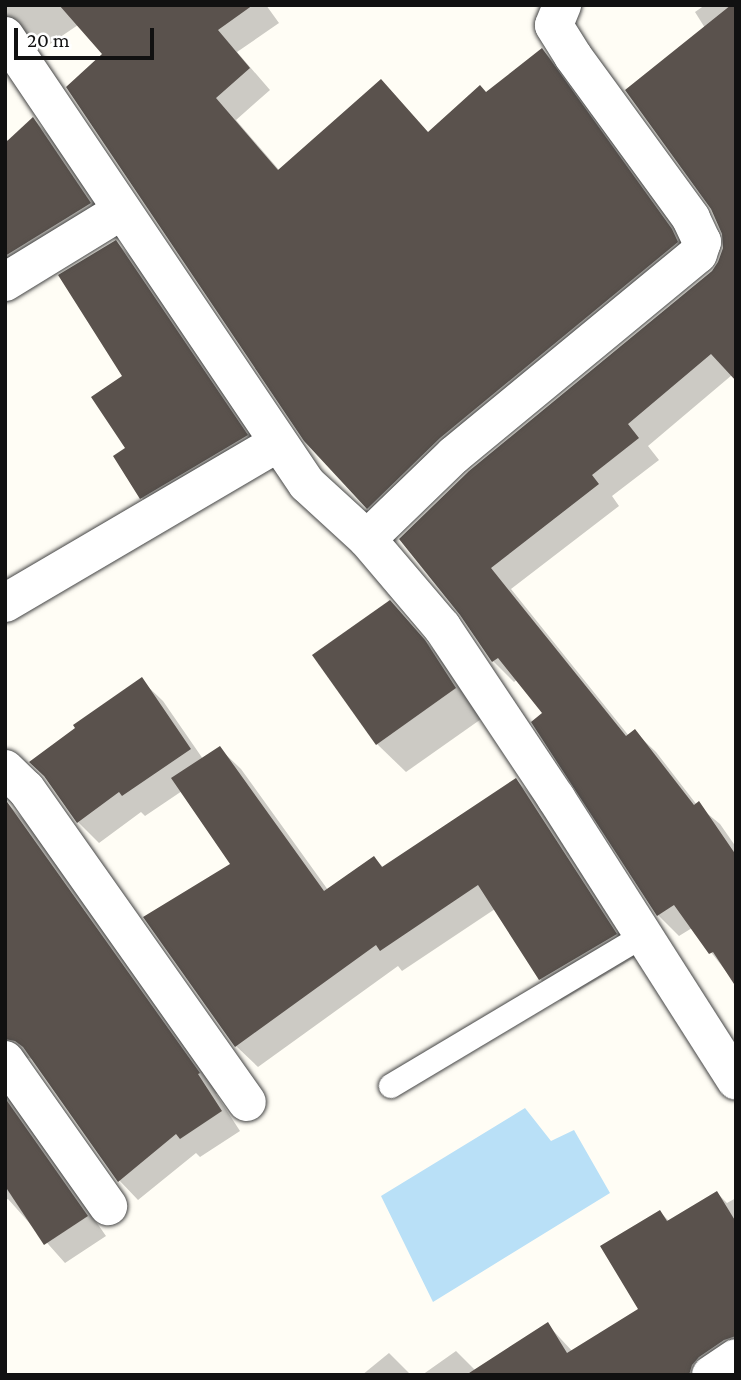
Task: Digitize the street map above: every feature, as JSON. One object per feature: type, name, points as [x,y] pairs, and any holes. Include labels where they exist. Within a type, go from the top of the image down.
[{"type":"street","points":[[367,538],[454,455],[698,254],[702,242],[691,218],[573,56],[554,25],[562,5]]},
{"type":"street","points":[[5,36],[307,484],[367,538],[442,627],[736,1081]]},
{"type":"street","points":[[5,282],[121,211]]},
{"type":"street","points":[[5,603],[278,443]]},
{"type":"street","points":[[5,769],[26,789],[247,1102]]},
{"type":"street","points":[[5,1060],[108,1206]]},
{"type":"street","points":[[711,1375],[736,1358]]},
{"type":"lane","points":[[391,1086],[644,936]]},
{"type":"water","points":[[525,1108],[551,1141],[574,1130],[610,1193],[433,1302],[381,1196]]},
{"type":"building","points":[[59,5],[253,5],[218,30],[250,68],[216,98],[278,170],[381,79],[428,132],[480,85],[486,92],[542,48],[672,229],[678,242],[440,438],[367,509],[304,441],[66,87],[102,54]]},
{"type":"building","points":[[731,5],[736,5],[736,381],[711,354],[628,424],[639,438],[592,475],[599,484],[491,568],[626,736],[635,729],[694,805],[699,801],[736,855],[736,987],[713,952],[709,954],[674,905],[657,916],[531,722],[542,713],[498,658],[492,662],[460,615],[399,539],[469,471],[712,271],[718,262],[723,248],[722,234],[711,209],[625,90]]},
{"type":"building","points":[[33,117],[91,203],[5,256],[5,143]]},
{"type":"building","points":[[116,240],[248,435],[140,499],[113,456],[125,448],[91,397],[122,376],[58,275]]},
{"type":"building","points":[[390,600],[425,640],[456,688],[376,745],[312,655]]},
{"type":"building","points":[[142,677],[191,749],[122,796],[119,792],[77,823],[44,776],[29,762],[75,728],[73,725]]},
{"type":"building","points":[[220,746],[324,891],[374,856],[382,867],[516,778],[617,934],[539,980],[478,885],[380,951],[376,945],[235,1047],[143,917],[230,864],[171,778]]},
{"type":"building","points":[[5,799],[200,1073],[198,1074],[222,1111],[180,1139],[176,1134],[118,1182],[23,1047],[15,1041],[5,1039]]},
{"type":"building","points":[[5,1098],[88,1216],[44,1245],[5,1186]]},
{"type":"building","points":[[717,1191],[736,1222],[736,1336],[724,1340],[699,1357],[692,1365],[689,1375],[466,1375],[548,1322],[567,1353],[638,1309],[600,1246],[660,1210],[667,1221]]}]
